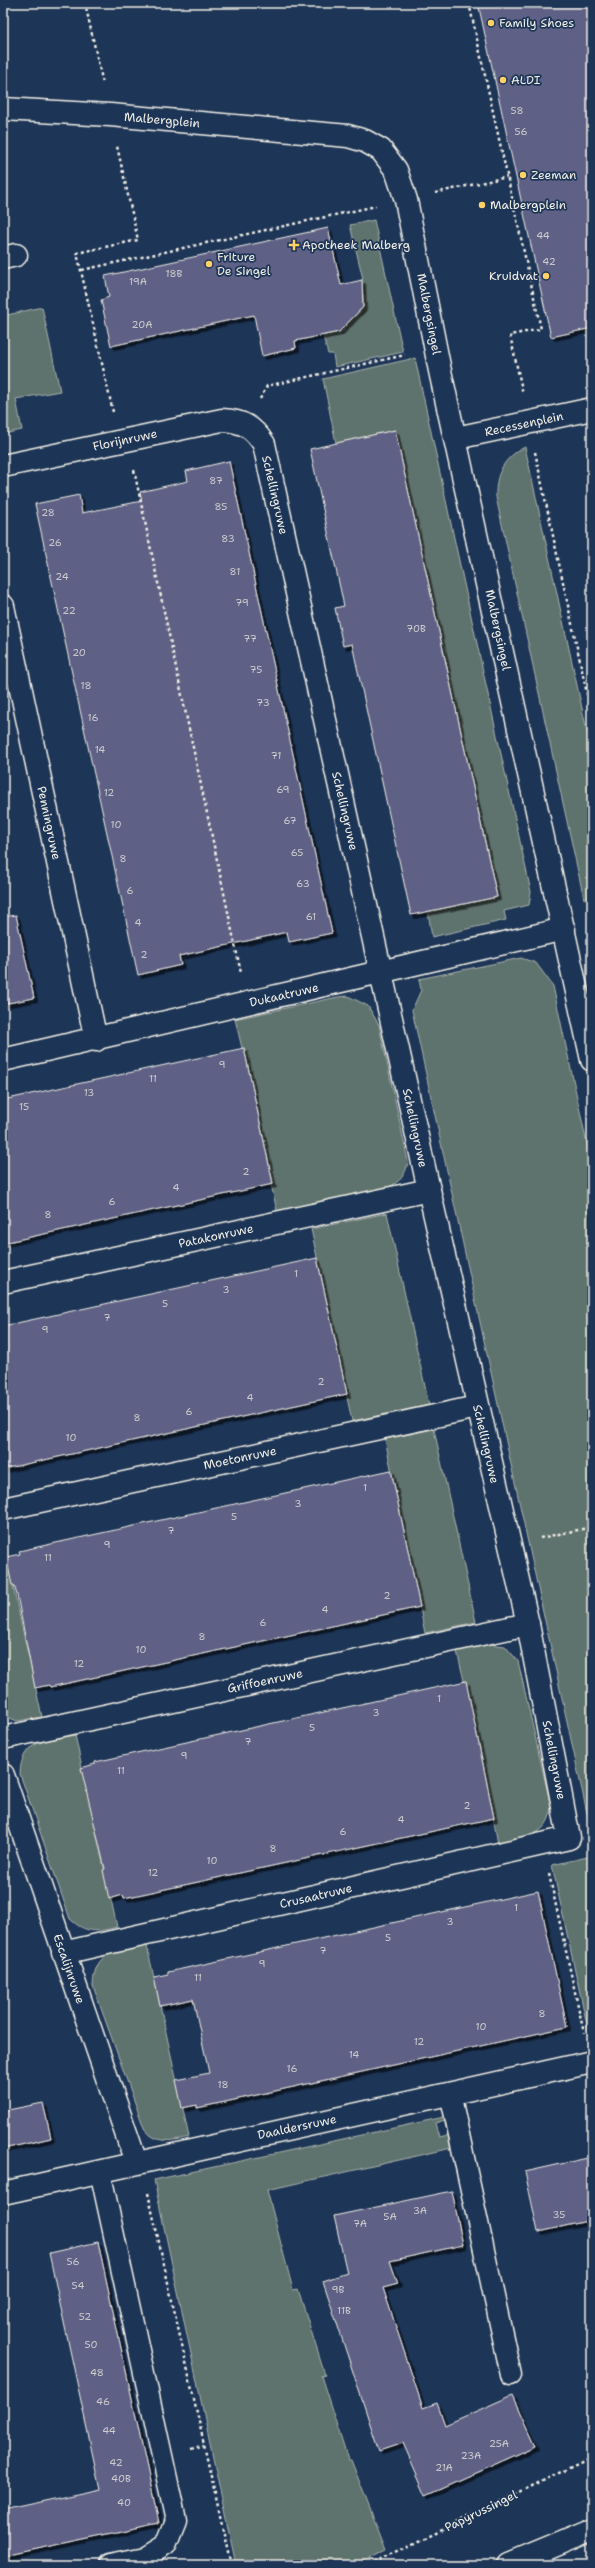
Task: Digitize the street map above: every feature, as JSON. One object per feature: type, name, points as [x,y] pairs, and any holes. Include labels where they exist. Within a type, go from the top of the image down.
[{"type":"street","name":"Malbergplein","points":[[3,109],[110,115],[348,136],[364,141],[381,150],[396,170],[406,200]]},
{"type":"street","name":"Malbergsingel","points":[[406,200],[435,348],[592,1060]]},
{"type":"street","name":"Recessenplein","points":[[456,438],[592,409]]},
{"type":"street","name":"Florijnruwe","points":[[3,466],[222,420],[246,424]]},
{"type":"street","name":"Schellingruwe","points":[[246,424],[256,432],[264,444],[428,1190],[528,1624],[570,1838]]},
{"type":"street","name":"Penningruwe","points":[[3,606],[96,1040]]},
{"type":"street","name":"Dukaatruwe","points":[[3,1060],[96,1040],[564,929]]},
{"type":"street","name":"Patakonruwe","points":[[3,1282],[428,1190]]},
{"type":"street","name":"Moetonruwe","points":[[3,1509],[477,1407]]},
{"type":"street","name":"Griffoenruwe","points":[[3,1738],[528,1624]]},
{"type":"street","name":"Escalijnruwe","points":[[3,1775],[63,1953],[138,2162]]},
{"type":"street","name":"Crusaatruwe","points":[[63,1953],[570,1838]]},
{"type":"street","name":"Daaldersruwe","points":[[3,2193],[591,2062]]},
{"type":"street","points":[[508,2565],[592,2530]]},
{"type":"lane","points":[[450,2093],[511,2375]]},
{"type":"lane","points":[[100,2171],[176,2520],[166,2545],[145,2558],[110,2565]]},
{"type":"path","points":[[85,3],[138,240],[78,253],[124,441],[248,1003]]},
{"type":"path","points":[[469,3],[541,330],[510,335],[592,717]]},
{"type":"path","points":[[82,270],[507,177]]},
{"type":"path","points":[[246,424],[267,386],[435,348]]},
{"type":"path","points":[[509,1544],[592,1527]]},
{"type":"path","points":[[543,1844],[591,2062]]},
{"type":"path","points":[[138,2162],[230,2565]]},
{"type":"path","name":"Papyrussingel","points":[[369,2565],[592,2457]]},
{"type":"green space","points":[[374,220],[403,352],[335,367],[333,354],[328,354],[323,336],[344,331],[342,322],[356,316],[362,307],[363,301],[361,280],[363,279],[350,225]]},
{"type":"green space","points":[[42,307],[60,391],[16,399],[22,430],[3,434],[3,316]]},
{"type":"green space","points":[[415,358],[531,892],[529,905],[504,911],[506,920],[432,937],[428,912],[497,896],[395,430],[336,443],[323,379]]},
{"type":"green space","points":[[525,447],[592,754],[592,897],[584,899],[496,497],[497,481],[502,467],[511,456]]},
{"type":"green space","points":[[521,958],[536,963],[553,986],[592,1167],[592,1836],[412,1010],[421,990],[419,979]]},
{"type":"green space","points":[[348,996],[368,1006],[379,1025],[408,1161],[406,1170],[399,1181],[387,1188],[277,1211],[271,1184],[274,1184],[244,1048],[242,1048],[235,1019]]},
{"type":"green space","points":[[387,1213],[429,1405],[352,1421],[311,1229]]},
{"type":"green space","points":[[434,1429],[476,1622],[425,1633],[385,1439]]},
{"type":"green space","points":[[3,1541],[42,1717],[17,1721],[3,1715]]},
{"type":"green space","points":[[488,1644],[505,1646],[518,1661],[551,1807],[546,1825],[540,1830],[525,1838],[498,1844],[479,1748],[457,1651]]},
{"type":"green space","points":[[75,1735],[117,1927],[98,1931],[81,1927],[70,1919],[20,1774],[25,1754],[30,1748],[46,1741]]},
{"type":"green space","points":[[592,1856],[592,2048],[552,1865]]},
{"type":"green space","points":[[147,1946],[189,2137],[176,2140],[159,2139],[154,2137],[144,2128],[93,1986],[94,1974],[103,1958],[117,1951]]},
{"type":"green space","points":[[444,2117],[445,2120],[435,2123],[439,2137],[448,2135],[452,2148],[267,2190],[293,2290],[298,2289],[325,2375],[321,2376],[348,2460],[351,2460],[386,2550],[355,2565],[236,2565],[154,2180]]},
{"type":"building","points":[[478,3],[592,3],[592,328],[551,337]]},
{"type":"building","points":[[328,228],[341,285],[362,280],[363,307],[339,332],[295,341],[296,348],[262,356],[254,315],[111,346],[101,300],[109,297],[105,276]]},
{"type":"building","points":[[395,430],[497,897],[411,915],[352,644],[343,646],[335,608],[344,606],[310,449]]},
{"type":"building","points":[[229,461],[332,933],[289,942],[287,932],[179,956],[181,965],[138,975],[35,504],[79,495],[82,513],[142,501],[140,492],[188,481],[186,471]]},
{"type":"building","points":[[16,915],[34,998],[3,1004],[3,917]]},
{"type":"building","points":[[244,1048],[273,1184],[3,1243],[3,1100]]},
{"type":"building","points":[[317,1258],[347,1394],[3,1469],[3,1326]]},
{"type":"building","points":[[391,1470],[420,1607],[50,1687],[49,1685],[35,1688],[17,1595],[14,1585],[12,1585],[6,1557],[20,1554],[19,1551]]},
{"type":"building","points":[[466,1681],[494,1818],[124,1898],[123,1895],[109,1899],[103,1870],[105,1869],[81,1768],[95,1764],[95,1762]]},
{"type":"building","points":[[538,1891],[567,2027],[197,2108],[197,2105],[182,2108],[176,2080],[209,2073],[193,1999],[160,2006],[154,1977],[168,1974],[168,1972]]},
{"type":"building","points":[[43,2103],[51,2138],[3,2149],[3,2111]]},
{"type":"building","points":[[592,2157],[592,2220],[538,2232],[525,2172]]},
{"type":"building","points":[[452,2191],[463,2245],[390,2261],[398,2284],[383,2288],[423,2408],[437,2403],[445,2425],[513,2395],[536,2446],[426,2495],[403,2443],[379,2451],[323,2281],[347,2273],[334,2216]]},
{"type":"building","points":[[98,2242],[159,2523],[3,2556],[3,2510],[100,2489],[49,2253]]},
{"type":"place","name":"Family Shoes","points":[[491,23]]},
{"type":"place","name":"ALDI","points":[[503,80]]},
{"type":"place","name":"Zeeman","points":[[523,175]]},
{"type":"place","name":"Malbergplein","points":[[482,205]]},
{"type":"place","name":"Apotheek Malberg","points":[[294,245]]},
{"type":"place","name":"Friture De Singel","points":[[209,264]]},
{"type":"place","name":"Kruidvat","points":[[546,276]]}]
